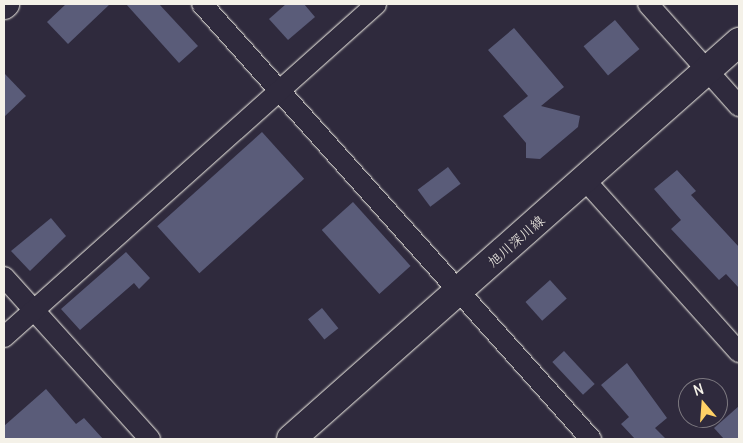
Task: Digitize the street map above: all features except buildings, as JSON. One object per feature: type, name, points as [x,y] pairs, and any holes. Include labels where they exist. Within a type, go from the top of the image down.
[{"type":"main road","name":"旭川深川線","points":[[291,439],[739,42]]},
{"type":"street","points":[[202,4],[591,439]]},
{"type":"street","points":[[4,337],[376,4]]},
{"type":"street","points":[[648,4],[739,106]]},
{"type":"street","points":[[585,180],[739,352]]},
{"type":"street","points":[[4,277],[150,439]]}]
